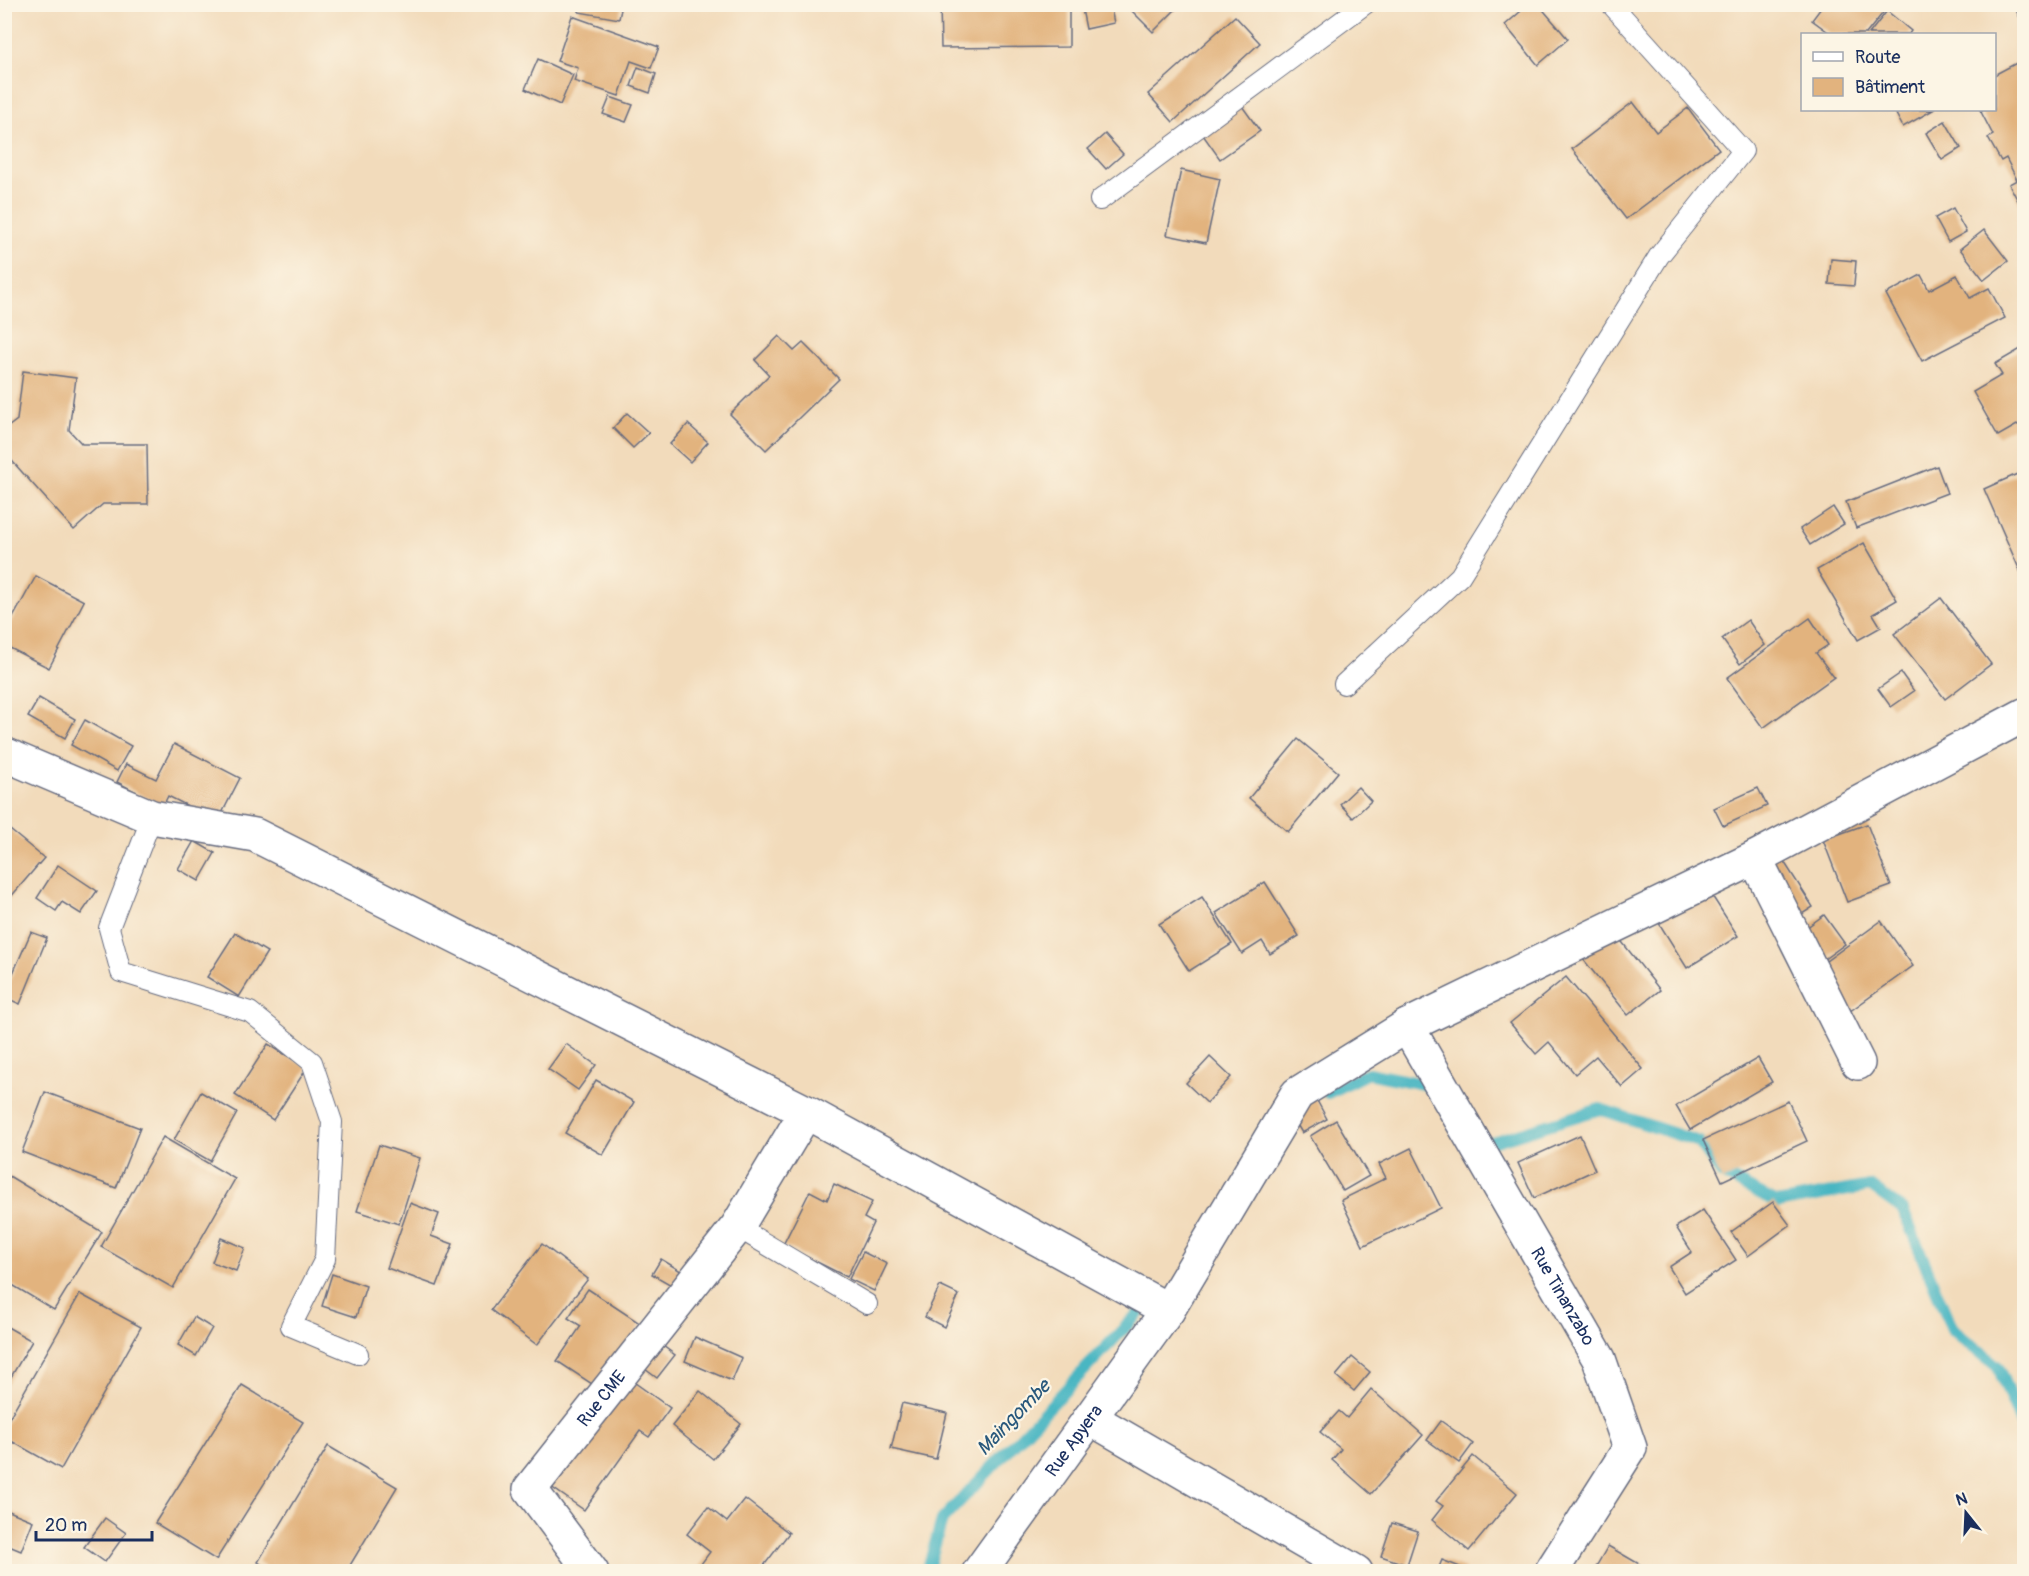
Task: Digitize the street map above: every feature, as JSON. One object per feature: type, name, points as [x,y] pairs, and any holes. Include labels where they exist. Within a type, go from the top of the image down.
[{"type":"street","name":"Rue Apyera","points":[[979,1572],[1090,1418],[1157,1303],[1297,1094],[1407,1026],[1755,858],[2025,715]]},
{"type":"street","points":[[4,754],[152,817],[255,835],[806,1112],[1157,1303]]},
{"type":"street","points":[[1755,858],[1858,1063]]},
{"type":"street","name":"Rue Tinanzabo","points":[[1407,1026],[1599,1359],[1630,1448],[1551,1572]]},
{"type":"street","name":"Rue CME","points":[[592,1572],[530,1490],[736,1227],[806,1112]]},
{"type":"street","points":[[1090,1418],[1322,1564],[1356,1572]]},
{"type":"lane","points":[[1100,200],[1365,4]]},
{"type":"lane","points":[[1344,684],[1460,576],[1659,256],[1743,151],[1611,4]]},
{"type":"lane","points":[[152,817],[109,928],[121,972],[250,1012],[312,1062],[332,1122],[325,1259],[291,1326],[358,1354]]},
{"type":"lane","points":[[736,1227],[867,1304]]},
{"type":"building","points":[[580,4],[622,4],[619,19],[579,12]]},
{"type":"building","points":[[940,4],[1069,4],[1069,47],[941,48]]},
{"type":"building","points":[[1081,4],[1110,4],[1114,23],[1086,29]]},
{"type":"building","points":[[1125,4],[1181,4],[1153,32]]},
{"type":"building","points":[[1824,4],[1890,4],[1867,33],[1830,33],[1812,20]]},
{"type":"building","points":[[1922,4],[1939,4],[1927,12]]},
{"type":"building","points":[[1528,5],[1539,5],[1568,39],[1538,65],[1505,25]]},
{"type":"building","points":[[2024,8],[2024,26],[2017,12]]},
{"type":"building","points":[[1887,11],[1911,31],[1910,33],[1870,33]]},
{"type":"building","points":[[572,16],[659,47],[651,68],[631,61],[619,96],[574,81],[578,68],[557,61]]},
{"type":"building","points":[[1235,16],[1260,43],[1173,122],[1148,94]]},
{"type":"building","points":[[538,59],[573,75],[560,105],[525,89]]},
{"type":"building","points":[[2024,59],[2024,212],[2009,184],[2017,180],[2006,158],[2001,161],[1988,138],[1993,135],[1981,111],[1996,111],[1996,74]]},
{"type":"building","points":[[638,67],[656,74],[650,93],[631,86]]},
{"type":"building","points":[[610,97],[633,105],[626,122],[603,114]]},
{"type":"building","points":[[1633,102],[1656,132],[1688,108],[1719,149],[1626,219],[1572,149]]},
{"type":"building","points":[[1242,106],[1260,131],[1220,159],[1203,135]]},
{"type":"building","points":[[1902,111],[1931,111],[1903,127],[1896,114]]},
{"type":"building","points":[[1945,121],[1961,148],[1942,160],[1926,133]]},
{"type":"building","points":[[1105,134],[1123,154],[1106,169],[1088,149]]},
{"type":"building","points":[[1181,170],[1220,179],[1206,243],[1167,235]]},
{"type":"building","points":[[1953,208],[1966,232],[1948,242],[1935,218]]},
{"type":"building","points":[[1984,230],[2008,261],[1984,280],[1960,249]]},
{"type":"building","points":[[1831,259],[1856,261],[1854,286],[1829,284]]},
{"type":"building","points":[[1921,275],[1929,290],[1957,275],[1970,298],[1989,288],[2005,318],[1922,361],[1886,294]]},
{"type":"building","points":[[779,336],[794,351],[803,343],[839,379],[766,450],[730,414],[769,375],[755,360]]},
{"type":"building","points":[[2024,347],[2024,421],[1998,436],[1973,392],[2002,375],[1995,364]]},
{"type":"building","points":[[23,371],[76,378],[69,430],[82,444],[147,444],[148,504],[103,504],[74,530],[4,452],[4,430],[17,420]]},
{"type":"building","points":[[627,413],[649,433],[633,448],[613,428]]},
{"type":"building","points":[[688,424],[708,442],[690,462],[670,444]]},
{"type":"building","points":[[1937,466],[1947,493],[1856,528],[1846,502]]},
{"type":"building","points":[[2024,471],[2024,580],[1984,489]]},
{"type":"building","points":[[1833,507],[1844,524],[1810,545],[1800,529]]},
{"type":"building","points":[[1864,543],[1897,600],[1873,614],[1881,627],[1858,640],[1817,570]]},
{"type":"building","points":[[36,576],[84,601],[49,668],[4,645],[4,634]]},
{"type":"building","points":[[1941,598],[1991,664],[1945,699],[1894,634]]},
{"type":"building","points":[[1810,618],[1828,645],[1816,653],[1834,677],[1763,728],[1727,678]]},
{"type":"building","points":[[1748,620],[1765,645],[1740,664],[1722,639]]},
{"type":"building","points":[[1901,673],[1914,691],[1891,707],[1878,689]]},
{"type":"building","points":[[39,698],[75,719],[65,738],[28,717]]},
{"type":"building","points":[[85,720],[131,746],[117,771],[71,745]]},
{"type":"building","points":[[1298,739],[1338,772],[1288,832],[1249,798]]},
{"type":"building","points":[[174,744],[240,778],[218,821],[168,796],[163,806],[117,782],[126,764],[156,779]]},
{"type":"building","points":[[1358,787],[1371,801],[1353,818],[1340,804]]},
{"type":"building","points":[[1758,788],[1767,806],[1723,826],[1714,808]]},
{"type":"building","points":[[1867,824],[1891,886],[1847,902],[1823,840]]},
{"type":"building","points":[[4,825],[44,858],[9,899],[4,895]]},
{"type":"building","points":[[194,841],[215,853],[199,881],[178,869]]},
{"type":"building","points":[[1776,849],[1813,907],[1788,923],[1751,866]]},
{"type":"building","points":[[58,865],[97,891],[81,914],[62,902],[56,911],[37,898]]},
{"type":"building","points":[[1265,882],[1299,936],[1270,954],[1262,941],[1242,954],[1216,913]]},
{"type":"building","points":[[1707,888],[1738,936],[1687,968],[1657,920]]},
{"type":"building","points":[[1202,897],[1232,944],[1189,971],[1159,924]]},
{"type":"building","points":[[1824,915],[1845,944],[1816,965],[1795,936]]},
{"type":"building","points":[[1881,921],[1913,966],[1839,1019],[1807,975]]},
{"type":"building","points":[[1611,928],[1660,990],[1628,1015],[1579,954]]},
{"type":"building","points":[[31,932],[47,938],[20,1004],[4,997],[4,994]]},
{"type":"building","points":[[235,933],[267,952],[239,997],[207,977]]},
{"type":"building","points":[[1566,977],[1643,1069],[1622,1087],[1596,1056],[1575,1074],[1549,1042],[1536,1054],[1510,1023]]},
{"type":"building","points":[[268,1044],[307,1068],[273,1120],[235,1095]]},
{"type":"building","points":[[566,1044],[596,1065],[578,1090],[548,1069]]},
{"type":"building","points":[[1210,1057],[1231,1077],[1207,1103],[1186,1083]]},
{"type":"building","points":[[1758,1058],[1772,1082],[1690,1130],[1676,1106]]},
{"type":"building","points":[[596,1080],[634,1102],[603,1155],[565,1133]]},
{"type":"building","points":[[45,1092],[140,1128],[116,1188],[22,1152]]},
{"type":"building","points":[[201,1092],[237,1113],[210,1161],[174,1140]]},
{"type":"building","points":[[1315,1097],[1327,1119],[1302,1133],[1289,1111]]},
{"type":"building","points":[[1788,1101],[1807,1141],[1722,1181],[1703,1140]]},
{"type":"building","points":[[1336,1120],[1369,1176],[1343,1191],[1310,1136]]},
{"type":"building","points":[[1580,1135],[1595,1170],[1534,1198],[1518,1163]]},
{"type":"building","points":[[163,1137],[235,1179],[173,1288],[101,1247]]},
{"type":"building","points":[[379,1145],[420,1158],[399,1224],[357,1211]]},
{"type":"building","points":[[1411,1148],[1441,1208],[1363,1246],[1341,1200],[1386,1178],[1379,1164]]},
{"type":"building","points":[[4,1173],[102,1232],[54,1310],[4,1280]]},
{"type":"building","points":[[834,1184],[872,1202],[864,1218],[873,1223],[847,1277],[783,1245],[810,1191],[827,1200]]},
{"type":"building","points":[[1773,1202],[1790,1225],[1748,1256],[1731,1232]]},
{"type":"building","points":[[410,1203],[439,1214],[431,1236],[453,1244],[437,1286],[387,1268]]},
{"type":"building","points":[[1703,1210],[1736,1260],[1685,1293],[1669,1267],[1692,1252],[1676,1227]]},
{"type":"building","points":[[221,1238],[245,1248],[236,1271],[212,1262]]},
{"type":"building","points":[[542,1244],[588,1279],[537,1345],[491,1310]]},
{"type":"building","points":[[863,1252],[887,1264],[874,1291],[849,1279]]},
{"type":"building","points":[[661,1259],[689,1276],[680,1290],[652,1274]]},
{"type":"building","points":[[332,1274],[366,1286],[356,1317],[322,1306]]},
{"type":"building","points":[[940,1286],[959,1295],[944,1327],[925,1317]]},
{"type":"building","points":[[588,1289],[641,1324],[598,1388],[557,1361],[581,1326],[568,1318]]},
{"type":"building","points":[[80,1294],[141,1327],[61,1469],[4,1437],[4,1427]]},
{"type":"building","points":[[194,1317],[212,1328],[196,1356],[178,1345]]},
{"type":"building","points":[[4,1325],[32,1341],[4,1389]]},
{"type":"building","points":[[695,1337],[742,1358],[732,1381],[685,1361]]},
{"type":"building","points":[[655,1340],[675,1355],[657,1378],[637,1363]]},
{"type":"building","points":[[1352,1357],[1370,1372],[1354,1391],[1336,1376]]},
{"type":"building","points":[[624,1375],[670,1408],[649,1437],[640,1431],[584,1510],[547,1484]]},
{"type":"building","points":[[242,1385],[303,1422],[216,1560],[155,1523]]},
{"type":"building","points":[[1371,1389],[1423,1435],[1371,1494],[1332,1460],[1341,1449],[1320,1432],[1339,1411],[1347,1418]]},
{"type":"building","points":[[700,1391],[741,1424],[713,1459],[672,1426]]},
{"type":"building","points":[[902,1403],[947,1413],[936,1459],[891,1449]]},
{"type":"building","points":[[1441,1421],[1473,1444],[1459,1463],[1427,1440]]},
{"type":"building","points":[[328,1446],[397,1487],[346,1572],[273,1572],[258,1562]]},
{"type":"building","points":[[1473,1456],[1517,1493],[1469,1551],[1432,1520],[1443,1506],[1436,1501]]},
{"type":"building","points":[[745,1499],[789,1533],[759,1572],[695,1572],[710,1552],[687,1534],[708,1507],[727,1522]]},
{"type":"building","points":[[4,1509],[33,1521],[21,1551],[4,1544]]},
{"type":"building","points":[[105,1518],[126,1533],[105,1562],[84,1547]]},
{"type":"building","points":[[1392,1523],[1418,1531],[1407,1565],[1381,1556]]},
{"type":"building","points":[[1608,1546],[1653,1572],[1593,1572]]},
{"type":"building","points":[[1442,1560],[1465,1569],[1464,1572],[1437,1572]]},
{"type":"waterway","points":[[1328,1093],[1368,1073],[1434,1088]]},
{"type":"waterway","points":[[1479,1146],[1600,1109],[1699,1142],[1722,1174],[1777,1203],[1870,1186],[1903,1210],[1952,1329],[1998,1367],[2024,1431]]},
{"type":"waterway","name":"Maingombe","points":[[927,1572],[942,1520],[1150,1301]]}]
